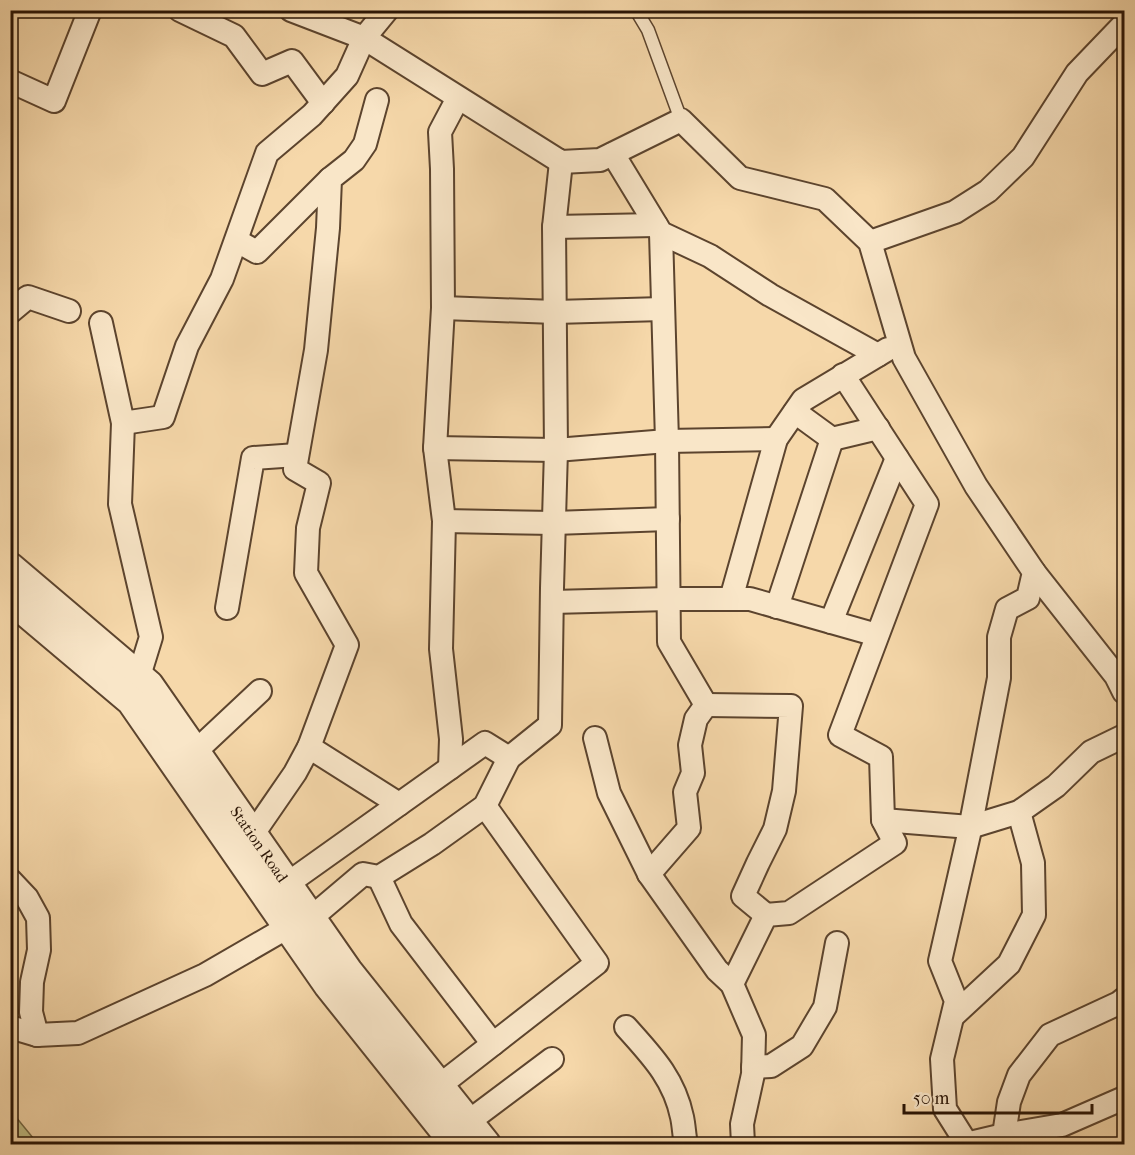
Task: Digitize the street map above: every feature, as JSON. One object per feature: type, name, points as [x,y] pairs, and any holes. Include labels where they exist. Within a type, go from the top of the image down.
[{"type":"street","points":[[10,81],[54,101],[90,10]]},
{"type":"street","points":[[180,10],[234,36],[262,74],[292,61],[323,104]]},
{"type":"street","points":[[291,10],[364,38],[561,162],[600,160],[681,120],[740,178],[825,199],[870,242],[904,358],[976,486],[1034,572],[1116,676],[1125,692]]},
{"type":"street","points":[[123,423],[163,417],[187,346],[222,279],[237,241],[267,153],[323,104],[347,76],[364,38],[387,10]]},
{"type":"street","points":[[870,242],[955,212],[988,191],[1023,157],[1077,73],[1125,24]]},
{"type":"street","points":[[450,768],[451,739],[441,649],[444,521],[435,448],[443,308],[440,132],[458,98]]},
{"type":"street","points":[[237,241],[257,252],[330,179],[354,160],[365,144],[377,100]]},
{"type":"street","points":[[613,154],[658,229],[667,441],[669,642],[706,705]]},
{"type":"street","points":[[10,1027],[37,1035],[78,1033],[205,975],[299,922],[363,874],[379,878],[485,807],[509,758],[550,725],[556,450],[554,227],[561,162]]},
{"type":"street","points":[[253,834],[295,773],[309,747],[347,645],[306,573],[309,528],[319,483],[295,469],[316,350],[328,228],[330,179]]},
{"type":"street","points":[[554,227],[658,229],[710,256],[770,295],[878,355]]},
{"type":"street","points":[[10,312],[28,297],[69,311]]},
{"type":"street","points":[[443,308],[555,312],[663,309]]},
{"type":"street","points":[[101,323],[123,423],[120,504],[151,637],[139,676]]},
{"type":"street","points":[[731,599],[776,440],[802,400],[899,342]]},
{"type":"street","points":[[706,705],[791,706],[784,791],[775,829],[743,896],[766,915],[789,913],[895,843],[883,820],[881,757],[840,735],[927,504],[843,375]]},
{"type":"street","points":[[795,411],[832,440]]},
{"type":"street","points":[[832,440],[878,428]]},
{"type":"street","points":[[435,448],[556,450],[667,441],[776,440]]},
{"type":"street","points":[[777,607],[832,440]]},
{"type":"street","points":[[227,608],[253,458],[297,455]]},
{"type":"street","points":[[831,622],[897,458]]},
{"type":"street","points":[[444,521],[554,523],[668,519]]},
{"type":"street","name":"Station Road","points":[[10,567],[149,685],[287,884],[299,922],[328,985],[461,1133],[486,1144]]},
{"type":"street","points":[[1034,572],[1028,598],[1007,609],[999,637],[999,678],[970,827],[940,961],[956,1001],[942,1059],[945,1109],[967,1144],[1062,1125],[1125,1098]]},
{"type":"street","name":"Station Road","points":[[10,599],[131,701],[299,922],[348,971],[439,1086],[461,1133]]},
{"type":"street","points":[[552,602],[750,599],[877,635]]},
{"type":"street","points":[[196,752],[260,691]]},
{"type":"street","points":[[649,873],[689,828],[685,792],[693,773],[690,745],[696,719],[706,705]]},
{"type":"street","points":[[883,820],[970,827],[1019,812],[1056,786],[1092,752],[1125,736]]},
{"type":"street","points":[[595,738],[609,793],[649,873],[717,970],[732,984],[754,1035],[753,1074],[742,1124],[743,1144]]},
{"type":"street","points":[[287,884],[485,743],[509,758]]},
{"type":"street","points":[[309,747],[399,804]]},
{"type":"street","points":[[439,1086],[597,963],[485,807]]},
{"type":"street","points":[[953,1016],[1010,964],[1034,915],[1033,863],[1019,812]]},
{"type":"street","points":[[379,878],[401,924],[493,1044]]},
{"type":"street","points":[[10,880],[27,898],[38,918],[39,950],[32,982],[31,1012],[37,1035]]},
{"type":"street","points":[[732,984],[766,915]]},
{"type":"street","points":[[753,1067],[771,1066],[802,1046],[825,1007],[837,943]]},
{"type":"street","points":[[1004,1135],[1009,1102],[1019,1075],[1050,1035],[1125,999]]},
{"type":"street","points":[[626,1027],[659,1064],[669,1079],[682,1116],[686,1144]]},
{"type":"street","points":[[461,1133],[552,1059]]},
{"type":"lane","points":[[636,10],[648,30],[681,120]]},
{"type":"shaded area","points":[[11,1111],[38,1144],[11,1144]]}]
